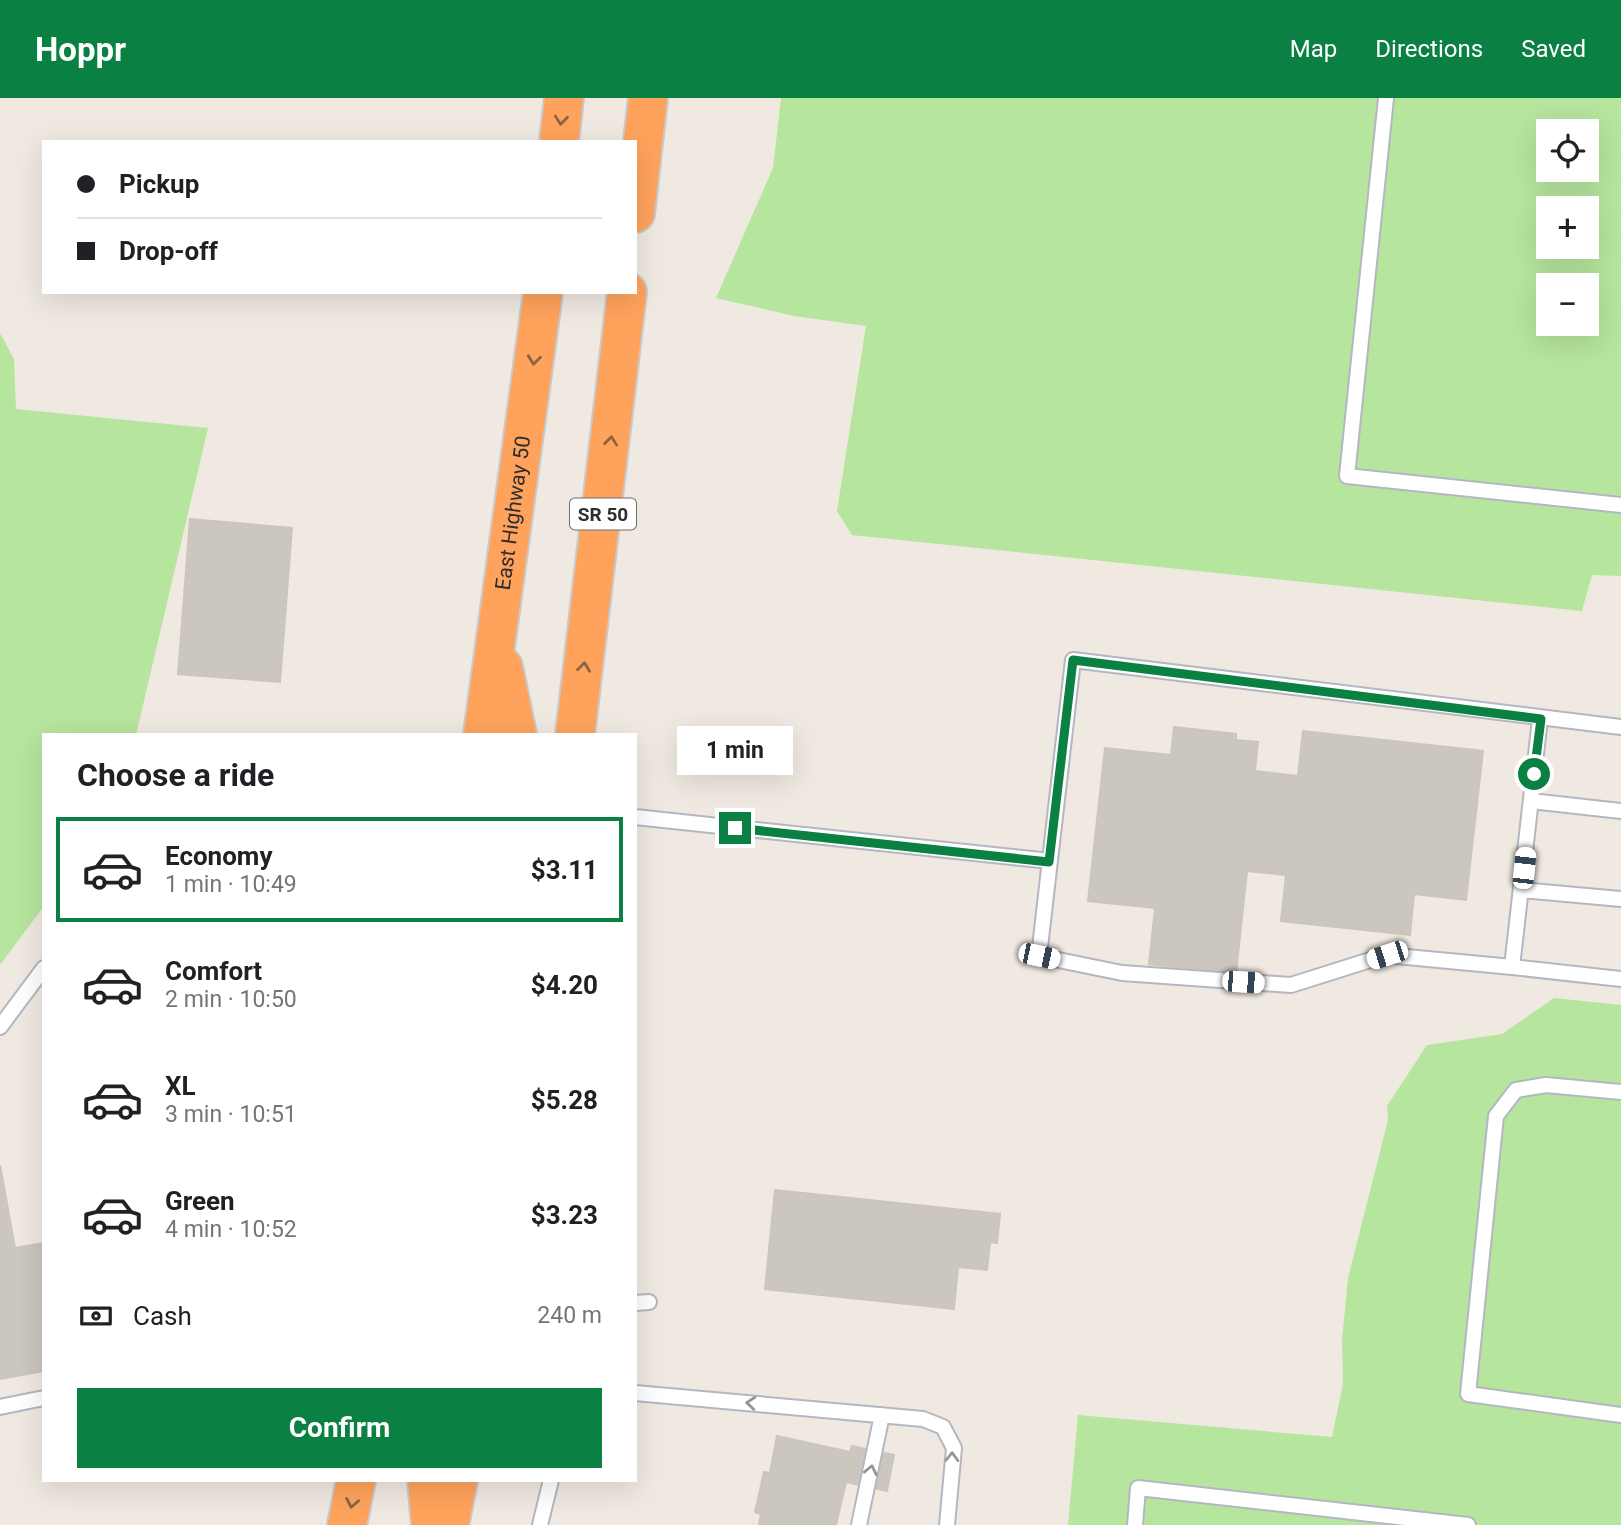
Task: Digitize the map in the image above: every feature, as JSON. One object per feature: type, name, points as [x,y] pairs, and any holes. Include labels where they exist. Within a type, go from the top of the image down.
[{"type":"highway","points":[[559,140],[564,98]]},
{"type":"highway","points":[[637,195],[648,98]]},
{"type":"highway","name":"East Highway 50","points":[[483,733],[498,641],[543,294]]},
{"type":"highway","name":"SR 50","points":[[575,733],[627,294]]},
{"type":"highway","points":[[498,641],[517,733]]},
{"type":"highway","points":[[347,1525],[356,1482]]},
{"type":"highway","points":[[427,1482],[431,1525]]},
{"type":"highway","points":[[449,1525],[458,1482]]},
{"type":"lane","points":[[1386,98],[1348,476],[1621,505]]},
{"type":"lane","points":[[1621,727],[1073,660],[1039,956],[1122,973],[1291,985],[1387,955],[1621,979]]},
{"type":"lane","points":[[1512,967],[1541,719]]},
{"type":"lane","points":[[1531,801],[1621,811]]},
{"type":"lane","points":[[637,817],[1049,862]]},
{"type":"lane","points":[[1521,890],[1621,900]]},
{"type":"lane","points":[[0,1027],[42,971]]},
{"type":"lane","points":[[1621,1092],[1546,1085],[1516,1090],[1496,1116],[1468,1394],[1621,1415]]},
{"type":"lane","points":[[637,1392],[923,1419],[943,1427],[954,1448],[947,1525]]},
{"type":"lane","points":[[0,1407],[42,1398]]},
{"type":"lane","points":[[859,1525],[882,1415]]},
{"type":"lane","points":[[540,1525],[551,1482]]},
{"type":"lane","points":[[1135,1525],[1138,1488],[1468,1525]]},
{"type":"green space","points":[[781,98],[1621,98],[1621,576],[1592,575],[1582,611],[852,535],[837,511],[866,326],[794,316],[716,298],[773,168]]},
{"type":"green space","points":[[0,333],[14,359],[16,409],[208,428],[136,733],[42,733],[42,909],[0,965]]},
{"type":"green space","points":[[1554,998],[1621,1005],[1621,1525],[1068,1525],[1078,1415],[1332,1437],[1343,1384],[1342,1340],[1348,1278],[1388,1120],[1387,1106],[1427,1045],[1502,1034]]},
{"type":"building","points":[[190,519],[292,528],[280,682],[178,674]]},
{"type":"building","points":[[1174,727],[1236,734],[1236,740],[1258,742],[1255,771],[1298,776],[1303,731],[1483,751],[1466,900],[1414,894],[1410,935],[1281,921],[1286,875],[1247,871],[1236,973],[1149,964],[1155,908],[1088,901],[1105,748],[1171,755]]},
{"type":"building","points":[[0,1165],[15,1248],[42,1243],[42,1371],[0,1379]]},
{"type":"building","points":[[775,1190],[1000,1214],[997,1243],[990,1242],[987,1270],[958,1267],[954,1309],[765,1289]]},
{"type":"building","points":[[777,1436],[850,1452],[852,1446],[894,1455],[887,1491],[846,1482],[836,1525],[759,1525],[761,1514],[755,1512],[764,1472],[770,1473]]},
{"type":"route","points":[[735,828],[1049,862],[1073,660],[1541,719],[1534,774]]}]
